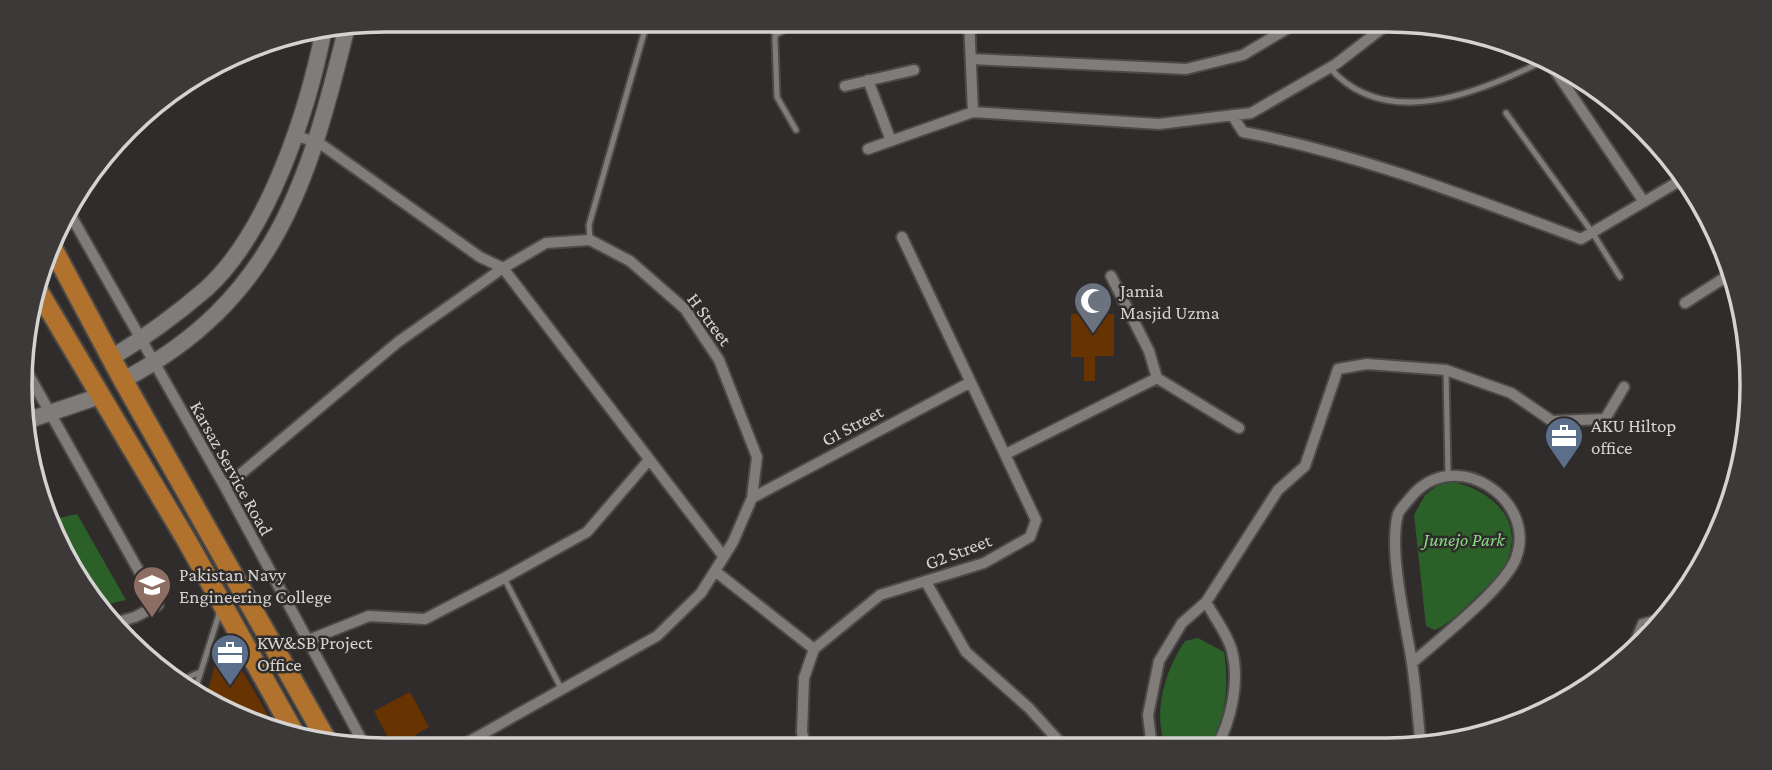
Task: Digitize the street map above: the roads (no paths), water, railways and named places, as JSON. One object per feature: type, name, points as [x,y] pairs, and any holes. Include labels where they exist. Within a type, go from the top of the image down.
[{"type":"highway","points":[[56,255],[123,380],[322,733]]},
{"type":"highway","points":[[43,299],[223,604],[290,725]]},
{"type":"main road","points":[[123,380],[153,364],[200,329],[246,284],[292,205],[318,142],[345,34]]},
{"type":"main road","points":[[111,358],[141,340],[208,287],[241,246],[273,191],[295,136],[322,37]]},
{"type":"main road","points":[[33,419],[100,396]]},
{"type":"street","points":[[970,32],[973,112]]},
{"type":"street","points":[[971,59],[1186,69],[1243,55],[1281,32]]},
{"type":"street","points":[[868,149],[973,112],[1159,124],[1251,113],[1329,68],[1377,32]]},
{"type":"street","points":[[845,86],[914,70]]},
{"type":"street","points":[[1559,76],[1644,202]]},
{"type":"street","points":[[868,80],[891,141]]},
{"type":"street","points":[[1232,115],[1243,132],[1315,146],[1440,186],[1581,239],[1677,183]]},
{"type":"street","points":[[295,136],[318,142],[480,257],[503,268],[724,557]]},
{"type":"street","name":"Karsaz Service Road","points":[[73,219],[225,487],[360,738]]},
{"type":"street","name":"G2 Street","points":[[814,649],[880,595],[984,564],[1030,537],[1036,520],[902,237]]},
{"type":"street","points":[[225,487],[398,342],[503,268],[546,243],[590,240]]},
{"type":"street","name":"H Street","points":[[475,738],[657,636],[701,593],[724,557],[752,498],[757,457],[719,360],[685,309],[630,261],[590,240]]},
{"type":"street","points":[[1111,276],[1149,351],[1157,378],[1239,428]]},
{"type":"street","points":[[1685,303],[1724,278]]},
{"type":"street","points":[[1151,738],[1148,715],[1159,661],[1182,624],[1206,602],[1278,490],[1305,466],[1338,369],[1367,364],[1446,370],[1511,393],[1552,421],[1605,419],[1624,387]]},
{"type":"street","points":[[1006,454],[1157,378]]},
{"type":"street","points":[[32,381],[158,605],[122,621]]},
{"type":"street","name":"G1 Street","points":[[752,498],[969,383]]},
{"type":"street","points":[[306,641],[369,616],[425,620],[587,532],[649,460]]},
{"type":"street","points":[[1412,663],[1503,579],[1516,559],[1521,537],[1514,514],[1492,488],[1464,476],[1448,474],[1418,488],[1398,513],[1397,554],[1420,737]]},
{"type":"street","points":[[715,571],[814,649],[804,678],[803,738]]},
{"type":"street","points":[[926,582],[966,652],[1029,708],[1056,738]]},
{"type":"street","points":[[1206,602],[1232,651],[1234,683],[1226,726],[1221,738]]},
{"type":"lane","points":[[590,240],[589,225],[644,32]]},
{"type":"lane","points":[[780,32],[775,35],[777,97],[796,130]]},
{"type":"lane","points":[[1329,68],[1345,85],[1382,99],[1416,102],[1455,98],[1501,82],[1536,65]]},
{"type":"lane","points":[[1506,113],[1592,232],[1620,277]]},
{"type":"lane","points":[[1446,370],[1448,474]]},
{"type":"lane","points":[[504,578],[562,690]]},
{"type":"lane","points":[[196,684],[223,604]]},
{"type":"lane","points":[[1635,637],[1641,622],[1652,619]]},
{"type":"lane","points":[[187,678],[198,673]]},
{"type":"place","name":"Jamia Masjid Uzma","points":[[1093,335]]},
{"type":"place","name":"AKU Hiltop office","points":[[1564,470]]},
{"type":"place","name":"Pakistan Navy Engineering College","points":[[152,619]]},
{"type":"place","name":"KW&SB Project Office","points":[[230,687]]},
{"type":"park label","name":"Junejo Park","points":[[1464,539]]}]
